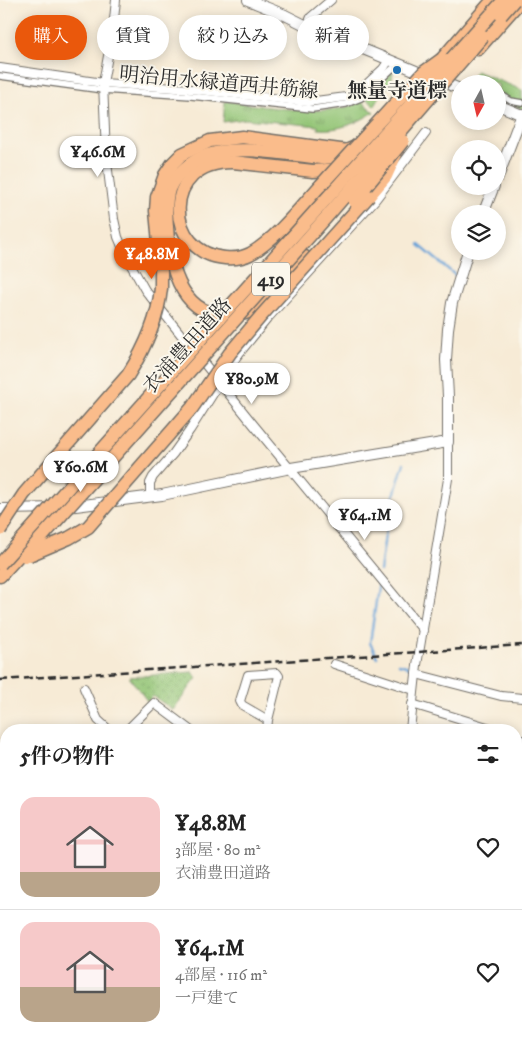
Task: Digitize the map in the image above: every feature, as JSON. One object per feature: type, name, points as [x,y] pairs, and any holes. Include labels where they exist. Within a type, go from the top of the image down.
[{"type":"highway","name":"419","points":[[476,37],[455,78],[359,196],[259,306],[249,312],[233,316],[214,314],[193,303],[180,287],[173,268],[167,235],[166,213],[169,190],[183,169],[207,155],[221,152],[248,150],[321,158],[333,157],[348,151],[369,139],[387,122],[493,0]]},
{"type":"highway","name":"衣浦豊田道路","points":[[0,585],[330,213],[476,37],[504,0]]},
{"type":"highway","name":"衣浦豊田道路","points":[[0,564],[418,94],[514,0]]},
{"type":"highway","name":"419","points":[[447,84],[521,0]]},
{"type":"highway","name":"衣浦豊田道路","points":[[447,84],[390,149],[368,162],[340,170],[313,171],[233,162],[210,164],[195,173],[185,184],[179,203],[181,223],[186,234],[194,245],[216,258],[233,259],[241,257],[264,246],[321,185],[424,72],[476,37]]},
{"type":"highway","name":"衣浦豊田道路","points":[[26,556],[70,538],[88,527],[192,408],[230,353],[254,323],[386,176],[406,131]]},
{"type":"highway","name":"衣浦豊田道路","points":[[0,530],[24,494],[128,375],[151,332],[157,315],[161,288],[161,264],[156,212],[157,197],[165,175],[173,163],[182,154],[210,141],[242,137],[348,151]]},
{"type":"highway","points":[[0,576],[60,508]]},
{"type":"street","points":[[116,0],[103,86],[106,154],[118,237],[132,270],[145,290],[220,383],[423,630]]},
{"type":"street","points":[[248,0],[297,21]]},
{"type":"street","points":[[313,15],[331,0]]},
{"type":"street","points":[[369,54],[451,86]]},
{"type":"street","points":[[0,68],[103,86],[190,89],[308,102],[354,96],[391,64]]},
{"type":"street","name":"明治用水緑道西井筋線","points":[[0,76],[103,86]]},
{"type":"street","points":[[506,97],[522,103]]},
{"type":"street","points":[[506,107],[522,114],[506,156]]},
{"type":"street","points":[[150,497],[150,483],[153,477],[173,454],[252,336],[369,207],[426,133]]},
{"type":"street","points":[[410,724],[416,674],[448,479],[446,360],[448,329],[452,303],[465,260]]},
{"type":"street","points":[[0,509],[60,508],[150,497],[290,468],[448,442]]},
{"type":"street","points":[[334,664],[414,690]]},
{"type":"street","points":[[268,720],[240,702],[248,675],[277,673],[279,676],[268,724]]},
{"type":"street","points":[[416,674],[501,696],[522,698]]},
{"type":"street","points":[[84,688],[98,720],[102,724]]},
{"type":"street","points":[[133,724],[154,703],[180,724]]},
{"type":"street","points":[[412,704],[477,724]]},
{"type":"green space","points":[[476,71],[486,75],[473,75]]},
{"type":"green space","points":[[392,72],[392,78],[388,86],[375,106],[365,98]]},
{"type":"green space","points":[[506,83],[522,90],[522,109],[506,102]]},
{"type":"green space","points":[[225,101],[295,110],[332,110],[348,107],[361,101],[374,112],[361,120],[333,129],[318,129],[318,126],[245,119],[223,122]]},
{"type":"green space","points":[[193,672],[197,678],[173,710],[153,696],[148,702],[129,677]]},
{"type":"waterway","points":[[419,245],[455,275]]},
{"type":"waterway","points":[[380,571],[388,515],[404,463]]},
{"type":"waterway","points":[[377,657],[370,643],[379,581]]},
{"type":"waterway","points":[[399,664],[413,668]]},
{"type":"railway","points":[[0,680],[522,645]]},
{"type":"place","name":"無量寺道標","points":[[397,70]]}]
